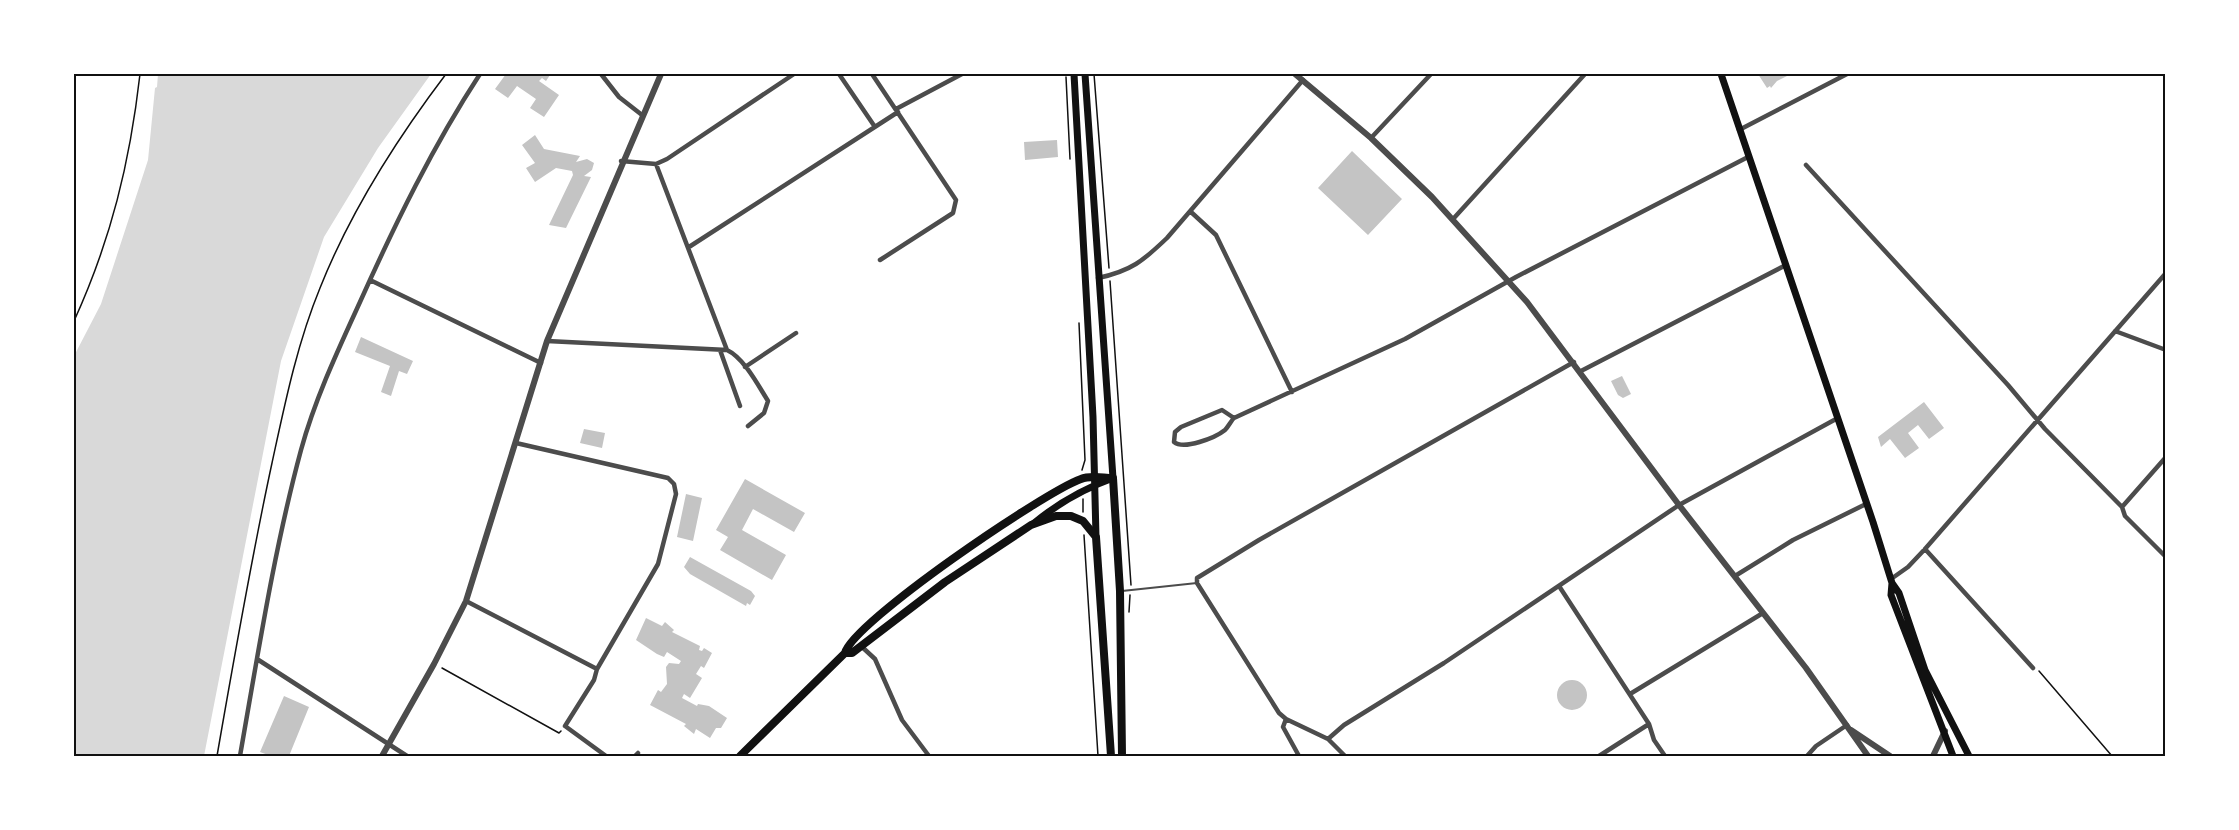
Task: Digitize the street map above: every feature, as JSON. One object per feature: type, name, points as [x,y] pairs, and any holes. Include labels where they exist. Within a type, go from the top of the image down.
[{"type":"main road","points":[[1074,74],[1096,537],[1111,756]]},
{"type":"main road","points":[[1085,74],[1120,591],[1122,756]]},
{"type":"main road","points":[[1721,74],[1891,581],[1899,593],[1925,670],[1969,756]]},
{"type":"main road","points":[[740,756],[845,653],[847,645],[854,638],[962,553],[1038,503],[1083,478],[1094,482]]},
{"type":"main road","points":[[845,653],[852,653],[945,582],[1031,525],[1052,508],[1094,482],[1113,478]]},
{"type":"main road","points":[[1031,525],[1061,516],[1083,521],[1096,537]]},
{"type":"main road","points":[[1891,581],[1891,595],[1953,756]]},
{"type":"street","points":[[240,756],[283,523],[301,450],[326,378],[370,280],[438,142],[480,74]]},
{"type":"street","points":[[601,74],[619,97],[642,115]]},
{"type":"street","points":[[382,756],[434,664],[466,601],[547,341],[621,161],[661,74]]},
{"type":"street","points":[[621,161],[656,164],[794,74]]},
{"type":"street","points":[[839,74],[874,127]]},
{"type":"street","points":[[872,74],[957,204],[953,213],[880,260]]},
{"type":"street","points":[[689,247],[897,110],[962,74]]},
{"type":"street","points":[[1371,138],[1431,74]]},
{"type":"street","points":[[1454,218],[1585,74]]},
{"type":"street","points":[[1739,130],[1847,74]]},
{"type":"street","points":[[1098,278],[1126,271],[1142,261],[1191,212],[1299,76],[1371,138],[1454,218],[1510,281],[1581,371],[1679,505],[1849,727],[1868,756]]},
{"type":"street","points":[[1234,418],[1221,410],[1214,412],[1181,427],[1175,432],[1174,442],[1187,446],[1224,430],[1234,418],[1405,339],[1510,281],[1748,158]]},
{"type":"street","points":[[656,164],[727,350]]},
{"type":"street","points":[[1806,165],[2038,419],[2122,507],[2125,516],[2166,557]]},
{"type":"street","points":[[1191,212],[1216,235],[1292,392]]},
{"type":"street","points":[[1581,371],[1786,265]]},
{"type":"street","points":[[1891,581],[1926,549],[2166,273]]},
{"type":"street","points":[[370,280],[541,363]]},
{"type":"street","points":[[2115,331],[2166,350]]},
{"type":"street","points":[[745,368],[796,333]]},
{"type":"street","points":[[547,341],[727,350],[733,353],[768,401],[764,413],[748,426]]},
{"type":"street","points":[[720,350],[740,406]]},
{"type":"street","points":[[1343,756],[1328,739],[1286,719],[1197,583],[1199,575],[1574,362]]},
{"type":"street","points":[[1328,739],[1344,725],[1444,663],[1679,505],[1836,418]]},
{"type":"street","points":[[516,443],[668,478],[675,487],[676,494],[658,564],[566,726],[606,756]]},
{"type":"street","points":[[2122,507],[2166,457]]},
{"type":"street","points":[[1735,576],[1793,540],[1866,504]]},
{"type":"street","points":[[1926,549],[2033,668]]},
{"type":"street","points":[[1558,586],[1649,724],[1654,740],[1665,756]]},
{"type":"street","points":[[466,601],[597,669]]},
{"type":"street","points":[[1630,694],[1763,613]]},
{"type":"street","points":[[861,646],[874,659],[902,720],[929,756]]},
{"type":"street","points":[[257,659],[407,756]]},
{"type":"street","points":[[1286,719],[1283,727],[1299,756]]},
{"type":"street","points":[[1599,756],[1649,724]]},
{"type":"street","points":[[1807,756],[1811,750],[1849,727]]},
{"type":"street","points":[[1849,727],[1890,756]]},
{"type":"street","points":[[1933,756],[1945,731]]},
{"type":"lane","points":[[1120,591],[1197,583]]},
{"type":"path","points":[[74,321],[88,291],[120,194],[131,145],[140,74]]},
{"type":"path","points":[[217,756],[261,514],[292,372],[307,323],[350,222],[403,132],[446,74]]},
{"type":"path","points":[[1094,74],[1130,591]]},
{"type":"path","points":[[1079,322],[1085,460],[1083,478]]},
{"type":"path","points":[[1083,490],[1084,541],[1098,756]]},
{"type":"path","points":[[2033,668],[2040,672],[2112,756]]},
{"type":"path","points":[[446,670],[559,733],[566,726]]},
{"type":"shaded area","points":[[158,74],[431,74],[378,148],[324,237],[281,361],[204,756],[74,756],[74,356],[101,304],[148,160]]},
{"type":"building","points":[[506,74],[550,75],[546,81],[542,78],[539,81],[559,95],[544,117],[530,108],[536,99],[517,86],[508,98],[495,89]]},
{"type":"building","points":[[1758,74],[1791,74],[1777,81],[1771,88],[1770,86],[1767,88]]},
{"type":"building","points":[[535,135],[544,149],[580,156],[576,162],[587,159],[594,163],[592,170],[584,176],[591,177],[566,228],[549,225],[573,175],[572,171],[556,168],[535,182],[526,168],[535,163],[522,145]]},
{"type":"building","points":[[1057,140],[1058,157],[1025,160],[1024,142]]},
{"type":"building","points":[[1352,151],[1402,199],[1368,235],[1318,188]]},
{"type":"building","points":[[361,337],[413,361],[407,374],[399,371],[391,396],[381,392],[390,366],[355,352]]},
{"type":"building","points":[[1622,376],[1631,394],[1623,398],[1618,395],[1611,381]]},
{"type":"building","points":[[1924,402],[1944,428],[1929,439],[1918,425],[1908,433],[1919,448],[1905,458],[1890,439],[1881,447],[1878,437]]},
{"type":"building","points":[[584,429],[605,433],[602,448],[580,443]]},
{"type":"building","points":[[745,479],[805,513],[794,532],[753,509],[742,530],[786,555],[772,580],[720,550],[728,537],[716,530]]},
{"type":"building","points":[[686,494],[702,498],[693,541],[677,537]]},
{"type":"building","points":[[690,557],[751,591],[755,596],[750,605],[747,603],[746,606],[690,574],[684,567]]},
{"type":"building","points":[[646,618],[662,626],[665,622],[674,630],[672,632],[700,646],[699,650],[702,651],[704,648],[712,653],[704,668],[701,666],[696,674],[702,678],[690,698],[684,694],[682,698],[697,706],[698,704],[709,706],[727,718],[721,728],[716,728],[710,738],[696,729],[694,734],[684,726],[686,724],[650,705],[658,690],[661,692],[667,684],[666,667],[669,663],[679,664],[681,661],[667,652],[664,657],[657,654],[636,640]]},
{"type":"building","points":[[1572,680],[1582,685],[1587,695],[1582,705],[1572,710],[1562,705],[1557,695],[1562,685]]},
{"type":"building","points":[[284,696],[309,707],[289,756],[271,756],[260,752]]}]
